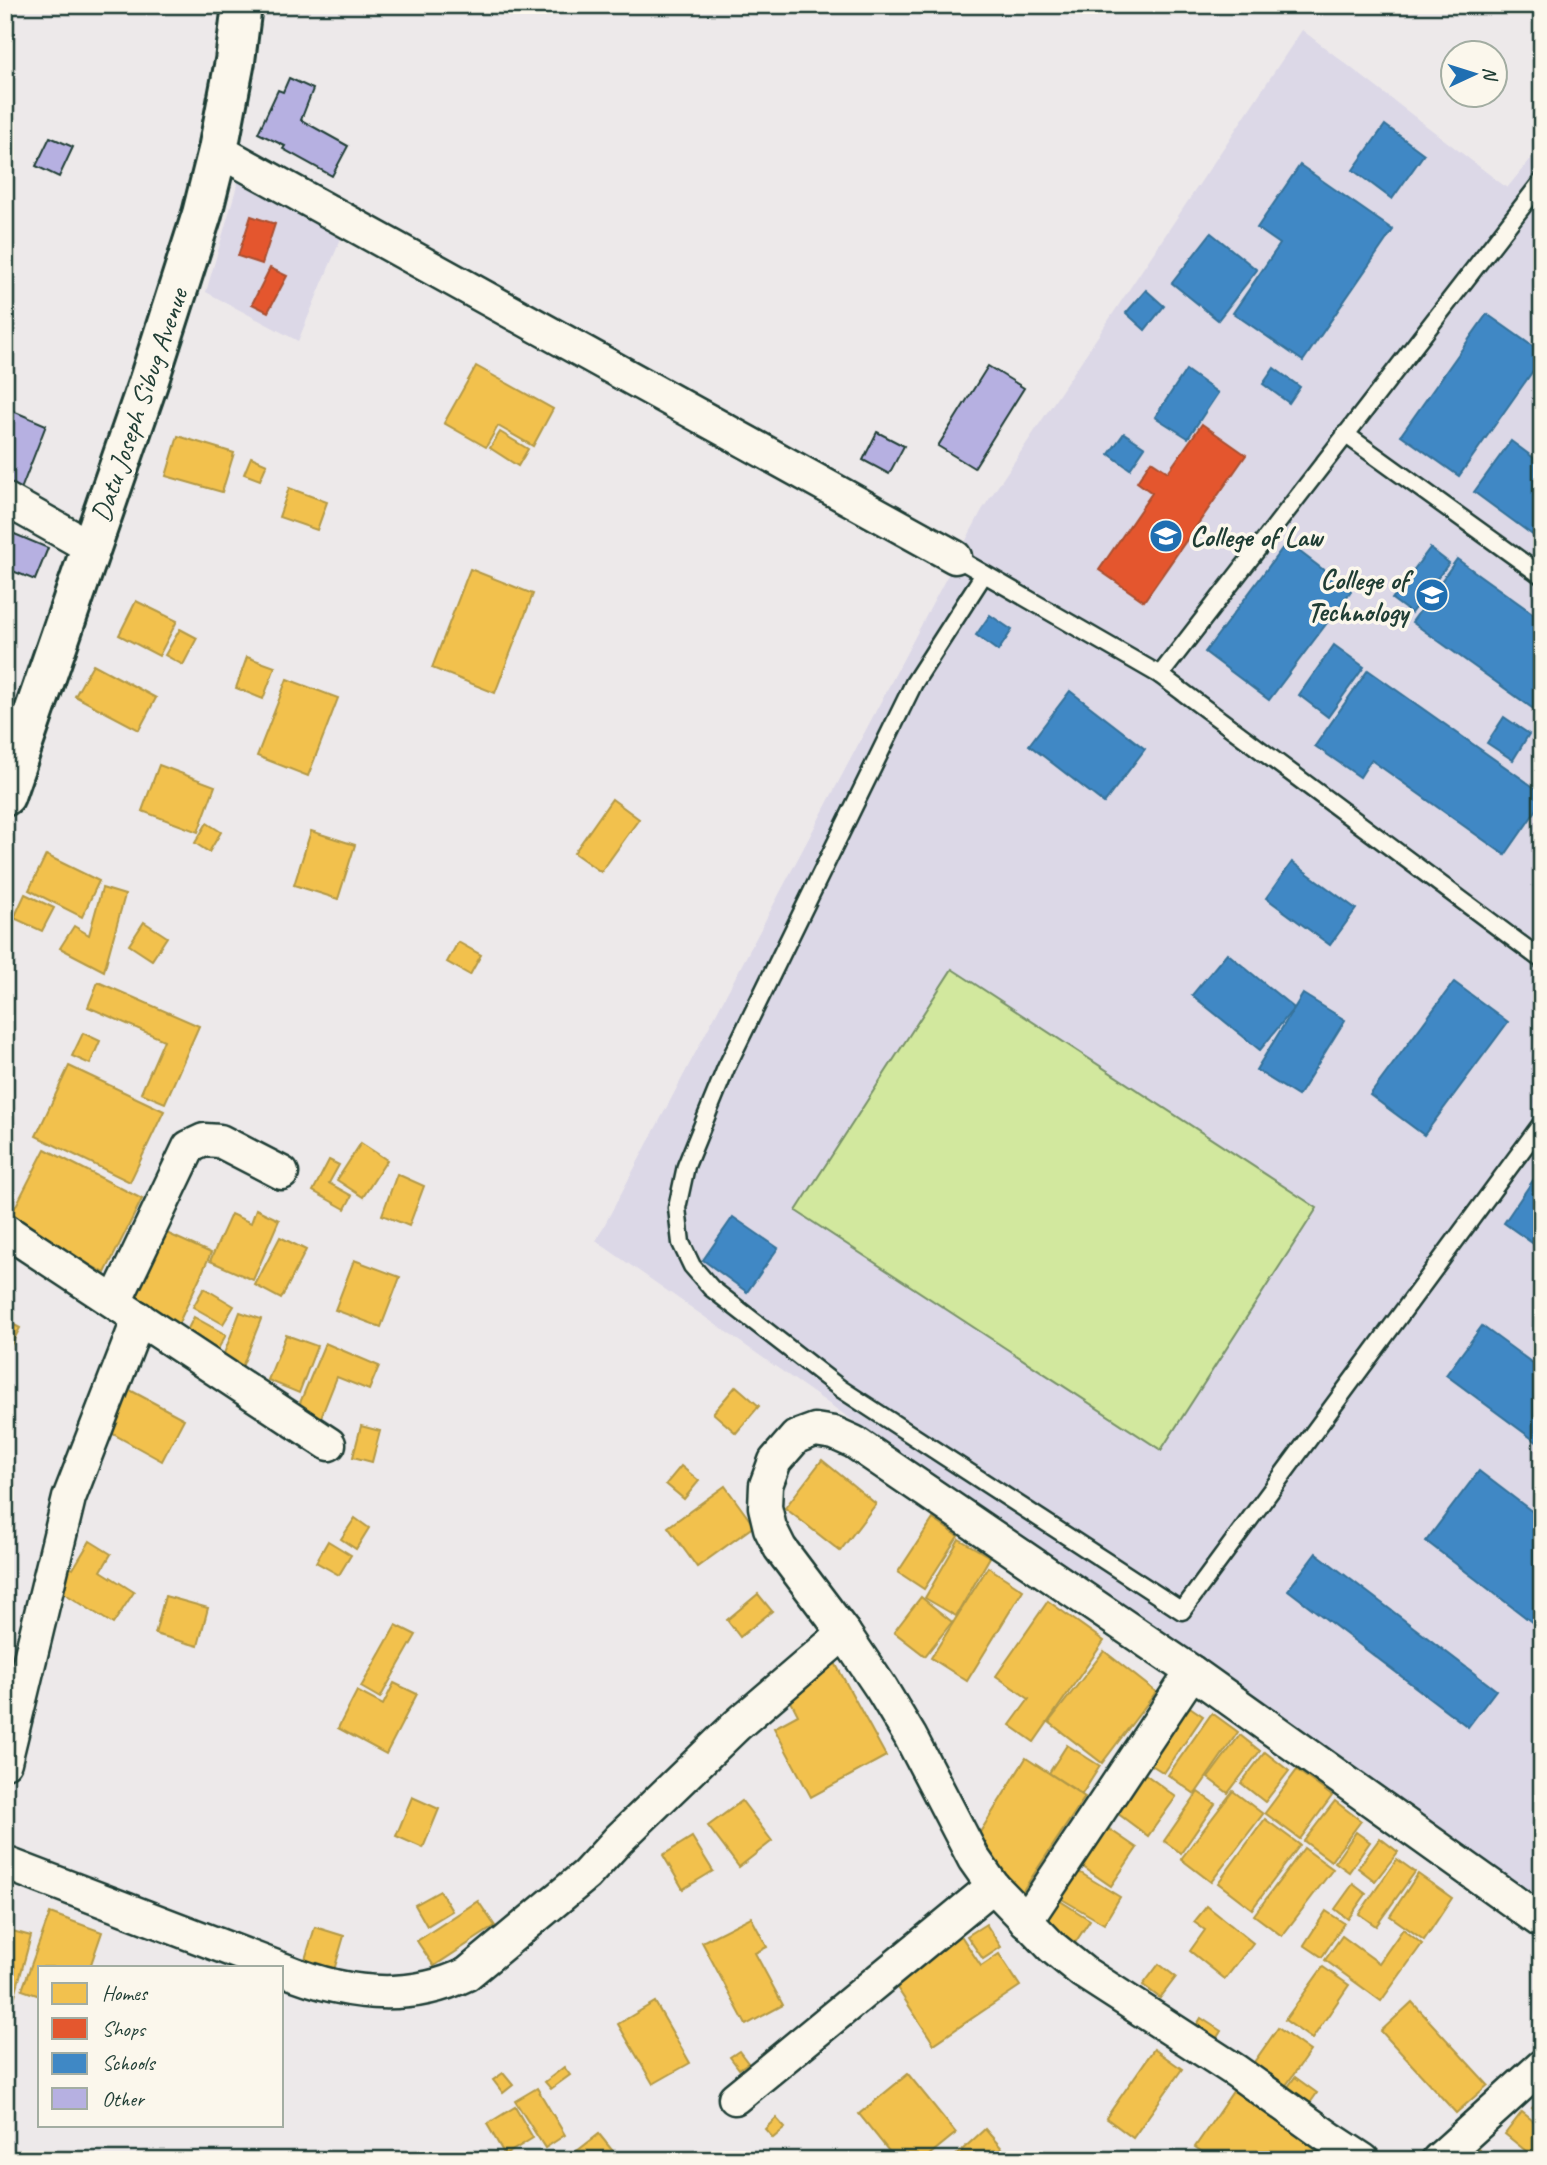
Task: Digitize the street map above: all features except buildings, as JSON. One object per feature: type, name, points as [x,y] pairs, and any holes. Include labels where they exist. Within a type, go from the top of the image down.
[{"type":"main road","name":"Datu Joseph Sibug Avenue","points":[[5,796],[177,294],[218,150],[235,61],[242,5]]},
{"type":"street","points":[[218,150],[955,558]]},
{"type":"street","points":[[5,499],[90,547]]},
{"type":"street","points":[[5,1762],[69,1498],[127,1310],[189,1147],[204,1140],[220,1141],[282,1173]]},
{"type":"street","points":[[5,1230],[329,1444]]},
{"type":"street","points":[[1363,2160],[1236,2071],[1083,1972],[1026,1921],[993,1886],[955,1825],[910,1735],[844,1633],[780,1548],[770,1528],[765,1507],[766,1485],[775,1461],[796,1437],[815,1430],[834,1433],[854,1442],[1192,1672],[1542,1922]]},
{"type":"street","points":[[284,1970],[313,1982],[345,1990],[371,1992],[426,1989],[467,1975],[586,1875],[737,1725],[844,1633]]},
{"type":"street","points":[[1026,1921],[1192,1672]]},
{"type":"street","points":[[5,1863],[273,1966]]},
{"type":"street","points":[[735,2098],[993,1886]]},
{"type":"street","points":[[1438,2160],[1542,2066]]},
{"type":"lane","points":[[1160,675],[1542,181]]},
{"type":"lane","points":[[1345,435],[1542,576]]},
{"type":"lane","points":[[955,558],[1160,675],[1542,960]]},
{"type":"lane","points":[[984,574],[914,683],[726,1068],[686,1166],[677,1208],[681,1243],[692,1266],[711,1288],[841,1390],[1182,1611],[1542,1123]]},
{"type":"shaded area","points":[[1302,30],[1507,188],[1542,145],[1542,1902],[596,1241],[982,510]]},
{"type":"shaded area","points":[[238,182],[342,236],[298,341],[206,292]]},
{"type":"green space","points":[[952,969],[1317,1208],[1161,1450],[796,1211]]},
{"type":"place","name":"College of Law","points":[[1166,536]]},
{"type":"place","name":"College of Technology","points":[[1432,595]]}]
